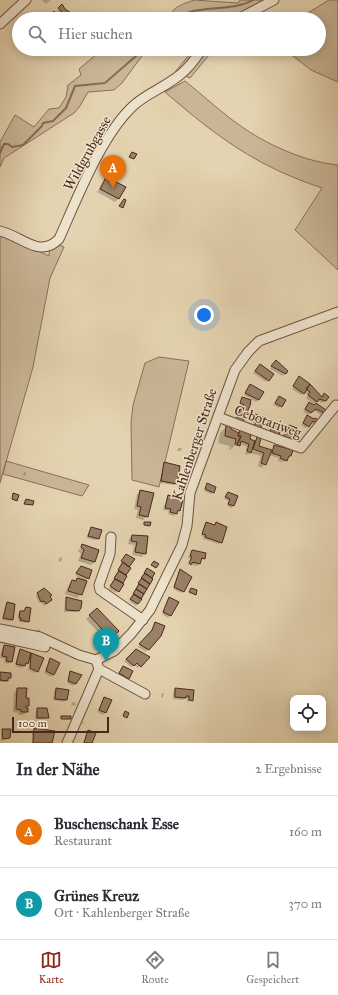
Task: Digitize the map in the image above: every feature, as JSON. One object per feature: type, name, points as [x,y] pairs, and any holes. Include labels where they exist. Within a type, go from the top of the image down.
[{"type":"street","points":[[13,12],[26,0]]},
{"type":"street","points":[[251,12],[274,0]]},
{"type":"street","points":[[0,24],[12,13]]},
{"type":"street","name":"Wildgrubgasse","points":[[0,231],[37,247],[45,248],[53,245],[59,239],[95,161],[120,120],[134,106],[180,75],[191,65],[197,56]]},
{"type":"street","name":"Kahlenberger Straße","points":[[96,660],[114,651],[143,620],[153,604],[182,544],[187,526],[190,493],[233,375],[248,352],[256,344],[273,335],[338,312]]},
{"type":"street","name":"Cebotariweg","points":[[218,417],[301,448],[336,405]]},
{"type":"street","points":[[111,537],[110,554],[99,585],[100,590],[143,620]]},
{"type":"street","points":[[0,629],[40,637],[79,655],[96,660],[98,669],[67,743]]},
{"type":"street","points":[[0,637],[45,648]]},
{"type":"street","points":[[98,669],[145,694]]},
{"type":"shaded area","points":[[194,0],[238,3],[240,0],[269,0],[251,12],[172,12],[182,5]]},
{"type":"shaded area","points":[[329,0],[338,0],[338,82],[311,70],[293,56],[326,56],[326,12],[309,12]]},
{"type":"shaded area","points":[[95,56],[142,56],[122,83],[114,90],[88,92],[74,113],[4,158],[0,167],[0,142],[15,115],[34,127],[49,109],[59,108],[66,97],[68,85],[81,75],[79,69]]},
{"type":"shaded area","points":[[188,56],[208,56],[190,78],[175,72]]},
{"type":"shaded area","points":[[185,81],[237,124],[255,136],[290,153],[314,161],[338,165],[338,270],[295,230],[322,188],[277,170],[238,149],[202,123],[165,92]]},
{"type":"shaded area","points":[[0,233],[49,256],[50,241],[64,247],[50,278],[33,367],[0,483]]},
{"type":"shaded area","points":[[159,357],[189,361],[159,487],[132,480],[131,423],[133,405],[145,363]]},
{"type":"shaded area","points":[[6,461],[89,485],[82,496],[3,474]]},
{"type":"building","points":[[62,4],[65,9],[70,12],[62,12],[58,8]]},
{"type":"building","points":[[132,152],[137,154],[134,159],[129,157]]},
{"type":"building","points":[[106,177],[126,187],[119,199],[100,189]]},
{"type":"building","points":[[124,199],[126,200],[123,208],[119,206]]},
{"type":"building","points":[[276,360],[288,371],[286,374],[271,366]]},
{"type":"building","points":[[260,364],[274,374],[269,381],[255,371]]},
{"type":"building","points":[[299,376],[310,384],[304,394],[293,386]]},
{"type":"building","points":[[250,384],[264,392],[259,400],[245,393]]},
{"type":"building","points":[[310,384],[322,397],[324,393],[329,397],[326,401],[319,399],[317,402],[308,395],[310,392],[306,389]]},
{"type":"building","points":[[279,396],[286,400],[282,407],[275,403]]},
{"type":"building","points":[[242,397],[251,400],[243,422],[236,420],[240,409],[242,410],[244,405],[240,403]]},
{"type":"building","points":[[309,402],[314,405],[316,403],[326,410],[324,413],[316,409],[311,413],[305,409]]},
{"type":"building","points":[[255,414],[265,418],[260,430],[254,427],[256,421],[253,419]]},
{"type":"building","points":[[307,415],[319,420],[317,423],[313,421],[309,427],[303,423]]},
{"type":"building","points":[[276,422],[283,425],[278,437],[271,435],[273,432],[270,431],[272,425],[275,426]]},
{"type":"building","points":[[226,425],[239,433],[238,436],[241,436],[237,445],[235,444],[236,439],[225,436]]},
{"type":"building","points":[[289,425],[297,428],[292,436],[299,438],[297,445],[282,439]]},
{"type":"building","points":[[240,430],[251,435],[250,439],[255,441],[251,453],[247,451],[249,444],[241,441],[240,446],[237,445],[241,436],[238,436]]},
{"type":"building","points":[[257,437],[261,438],[259,446],[272,450],[266,465],[261,463],[264,453],[253,449]]},
{"type":"building","points":[[274,445],[293,450],[287,461],[280,458],[281,456],[272,453]]},
{"type":"building","points":[[164,462],[180,466],[177,484],[161,481]]},
{"type":"building","points":[[207,483],[216,487],[214,493],[205,489]]},
{"type":"building","points":[[140,490],[154,493],[148,517],[139,515],[141,507],[137,506]]},
{"type":"building","points":[[228,492],[238,496],[234,506],[228,504],[230,499],[225,497]]},
{"type":"building","points":[[13,493],[19,495],[17,501],[12,499]]},
{"type":"building","points":[[168,495],[183,500],[180,511],[178,510],[177,514],[170,512],[171,509],[165,508]]},
{"type":"building","points":[[26,499],[34,501],[33,505],[24,504]]},
{"type":"building","points":[[144,522],[151,522],[150,526],[144,525]]},
{"type":"building","points":[[206,522],[215,525],[216,522],[227,527],[222,543],[205,537],[206,535],[202,534]]},
{"type":"building","points":[[91,527],[102,530],[99,539],[88,536]]},
{"type":"building","points":[[132,535],[148,536],[146,554],[135,552],[137,542],[131,541]]},
{"type":"building","points":[[82,544],[99,550],[95,562],[81,558],[84,550],[81,547]]},
{"type":"building","points":[[192,550],[206,553],[205,559],[202,558],[200,564],[193,562],[191,565],[189,563],[192,557],[190,556]]},
{"type":"building","points":[[126,554],[135,559],[129,567],[121,561]]},
{"type":"building","points":[[154,561],[159,564],[156,568],[151,565]]},
{"type":"building","points":[[123,562],[131,568],[126,575],[118,570]]},
{"type":"building","points":[[81,566],[92,570],[89,579],[76,573]]},
{"type":"building","points":[[147,568],[155,573],[152,578],[144,573]]},
{"type":"building","points":[[180,569],[192,577],[184,592],[174,587]]},
{"type":"building","points":[[119,571],[127,576],[123,583],[114,578]]},
{"type":"building","points":[[145,573],[153,579],[150,584],[141,578]]},
{"type":"building","points":[[77,578],[87,581],[82,595],[68,591],[72,580],[76,581]]},
{"type":"building","points":[[142,578],[150,584],[147,589],[138,583]]},
{"type":"building","points":[[115,579],[124,584],[119,592],[110,586]]},
{"type":"building","points":[[139,584],[147,589],[144,594],[136,589]]},
{"type":"building","points":[[44,588],[52,595],[50,596],[52,600],[46,604],[44,601],[41,602],[37,593]]},
{"type":"building","points":[[191,588],[197,590],[196,595],[189,592]]},
{"type":"building","points":[[136,589],[144,594],[141,599],[133,594]]},
{"type":"building","points":[[134,594],[142,599],[138,604],[130,599]]},
{"type":"building","points":[[66,597],[82,601],[79,611],[66,610]]},
{"type":"building","points":[[169,597],[179,602],[171,616],[163,612]]},
{"type":"building","points":[[7,602],[15,604],[13,620],[3,618]]},
{"type":"building","points":[[26,607],[31,608],[29,622],[20,620],[21,618],[19,618],[20,611],[24,611]]},
{"type":"building","points":[[97,608],[119,631],[114,636],[113,634],[109,637],[89,615]]},
{"type":"building","points":[[155,622],[165,626],[161,636],[149,650],[139,644],[152,630]]},
{"type":"building","points":[[4,645],[15,647],[12,662],[6,661],[7,657],[2,656]]},
{"type":"building","points":[[20,649],[31,653],[28,664],[26,663],[25,666],[16,664]]},
{"type":"building","points":[[136,649],[150,657],[141,667],[137,663],[134,666],[126,659]]},
{"type":"building","points":[[31,653],[44,658],[38,672],[30,668]]},
{"type":"building","points":[[50,658],[60,663],[54,675],[46,671]]},
{"type":"building","points":[[123,666],[133,671],[129,679],[119,673]]},
{"type":"building","points":[[70,671],[82,675],[76,684],[68,681]]},
{"type":"building","points":[[0,672],[11,673],[11,678],[8,678],[8,681],[0,680]]},
{"type":"building","points":[[17,688],[27,688],[26,698],[29,698],[29,706],[26,706],[26,708],[28,708],[28,712],[21,712],[21,710],[16,709]]},
{"type":"building","points":[[56,688],[69,690],[67,700],[55,699]]},
{"type":"building","points":[[175,688],[194,690],[193,701],[189,700],[189,696],[186,696],[186,698],[175,697]]},
{"type":"building","points":[[104,697],[112,700],[106,713],[99,710]]},
{"type":"building","points":[[37,708],[47,708],[49,718],[37,718]]},
{"type":"building","points":[[125,711],[129,713],[127,718],[123,716]]},
{"type":"building","points":[[61,716],[71,716],[71,719],[61,719]]},
{"type":"building","points":[[34,728],[55,731],[52,743],[33,743]]},
{"type":"building","points":[[2,729],[11,729],[10,738],[3,739]]},
{"type":"building","points":[[88,730],[96,733],[92,743],[84,743]]},
{"type":"waterway","points":[[190,12],[203,9],[234,6],[253,0]]},
{"type":"waterway","points":[[0,153],[4,144],[8,144],[12,147],[23,145],[42,126],[43,123],[53,121],[66,108],[75,86],[105,83],[136,56]]},
{"type":"place","name":"Buschenschank Esse","points":[[113,188]]},
{"type":"place","name":"Grünes Kreuz","points":[[106,661]]}]
